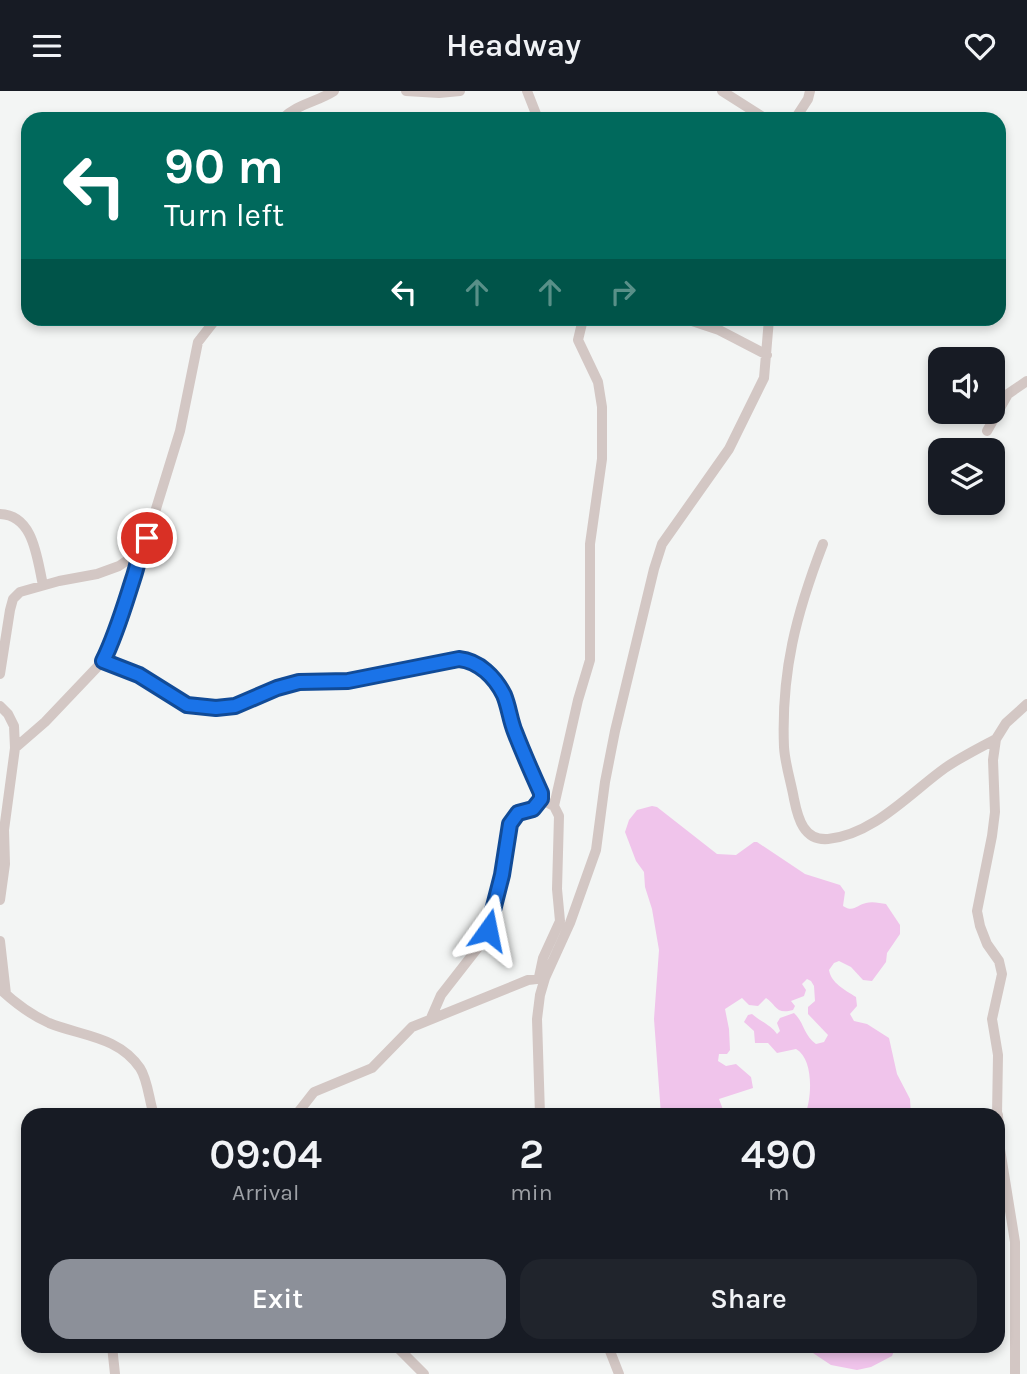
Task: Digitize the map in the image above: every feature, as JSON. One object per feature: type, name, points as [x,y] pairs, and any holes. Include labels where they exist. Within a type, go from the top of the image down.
[{"type":"street","points":[[292,112],[334,91]]},
{"type":"street","points":[[406,91],[460,91]]},
{"type":"street","points":[[527,91],[535,112]]},
{"type":"street","points":[[722,91],[755,112]]},
{"type":"street","points":[[800,112],[810,91]]},
{"type":"street","points":[[15,748],[45,722],[103,661],[112,643],[135,575],[141,548],[155,519],[180,431],[198,342],[211,326]]},
{"type":"street","points":[[554,806],[590,660],[590,544],[602,459],[602,407],[598,382],[578,340],[581,326]]},
{"type":"street","points":[[707,326],[767,355]]},
{"type":"street","points":[[301,1108],[314,1092],[372,1068],[412,1027],[542,977],[570,923],[596,849],[615,731],[662,544],[734,439],[764,377],[768,326]]},
{"type":"street","points":[[987,431],[1009,394],[1027,381]]},
{"type":"street","points":[[0,514],[7,514],[26,526],[31,535],[43,585]]},
{"type":"street","points":[[823,544],[795,627],[786,670],[784,750],[798,815],[811,837],[824,839],[854,832],[873,823],[946,767],[996,739]]},
{"type":"street","points":[[0,674],[13,599],[20,592],[97,574],[119,566],[141,548]]},
{"type":"street","points":[[103,661],[139,675],[187,705],[216,708],[235,706],[277,688],[299,682],[348,681],[459,659],[480,665],[504,695],[541,799],[533,809],[518,813],[510,824],[502,875],[488,930],[480,945],[441,995],[431,1018]]},
{"type":"street","points":[[998,1108],[998,1055],[992,1019],[1002,974],[999,961],[987,944],[980,926],[978,911],[994,824],[993,760],[996,739],[1006,723],[1027,704]]},
{"type":"street","points":[[0,705],[14,726],[15,748],[4,830],[5,864],[0,900]]},
{"type":"street","points":[[540,1108],[537,1019],[543,958],[559,921],[559,816],[554,806],[541,799]]},
{"type":"street","points":[[0,941],[3,992],[28,1013],[51,1024],[106,1040],[127,1054],[142,1070],[152,1108]]},
{"type":"street","points":[[1005,1181],[1015,1242],[1015,1374]]},
{"type":"street","points":[[113,1353],[115,1374]]},
{"type":"street","points":[[403,1353],[424,1374]]},
{"type":"street","points":[[611,1353],[619,1374]]},
{"type":"shaded area","points":[[657,807],[717,854],[736,855],[757,842],[805,874],[840,885],[845,892],[843,906],[847,908],[852,909],[871,902],[886,904],[900,925],[900,934],[887,953],[886,962],[872,981],[863,980],[851,967],[839,961],[829,970],[830,975],[843,989],[856,997],[857,1006],[850,1014],[854,1021],[867,1024],[889,1038],[897,1074],[910,1099],[911,1108],[807,1108],[810,1079],[802,1054],[796,1049],[777,1053],[768,1043],[755,1043],[754,1031],[744,1022],[748,1015],[752,1014],[777,1034],[780,1031],[777,1023],[780,1018],[794,1013],[812,1041],[816,1044],[824,1042],[828,1035],[808,1014],[808,1007],[815,1001],[814,986],[807,979],[802,984],[806,990],[804,996],[791,1001],[795,1006],[793,1010],[779,1010],[766,998],[758,1006],[749,1005],[742,998],[725,1009],[730,1050],[727,1054],[719,1054],[718,1061],[726,1066],[736,1064],[751,1077],[753,1088],[719,1099],[722,1108],[660,1108],[654,1019],[659,950],[644,872],[636,861],[625,832],[629,820],[637,810]]},
{"type":"shaded area","points":[[813,1353],[893,1353],[871,1367],[857,1370],[831,1365]]},
{"type":"route","points":[[147,538],[141,548],[135,575],[112,643],[103,661],[139,675],[187,705],[201,708],[235,706],[252,701],[277,688],[299,682],[348,681],[459,659],[480,665],[494,680],[504,695],[510,719],[541,793],[541,799],[533,809],[518,813],[510,824],[502,875],[488,930]]}]
